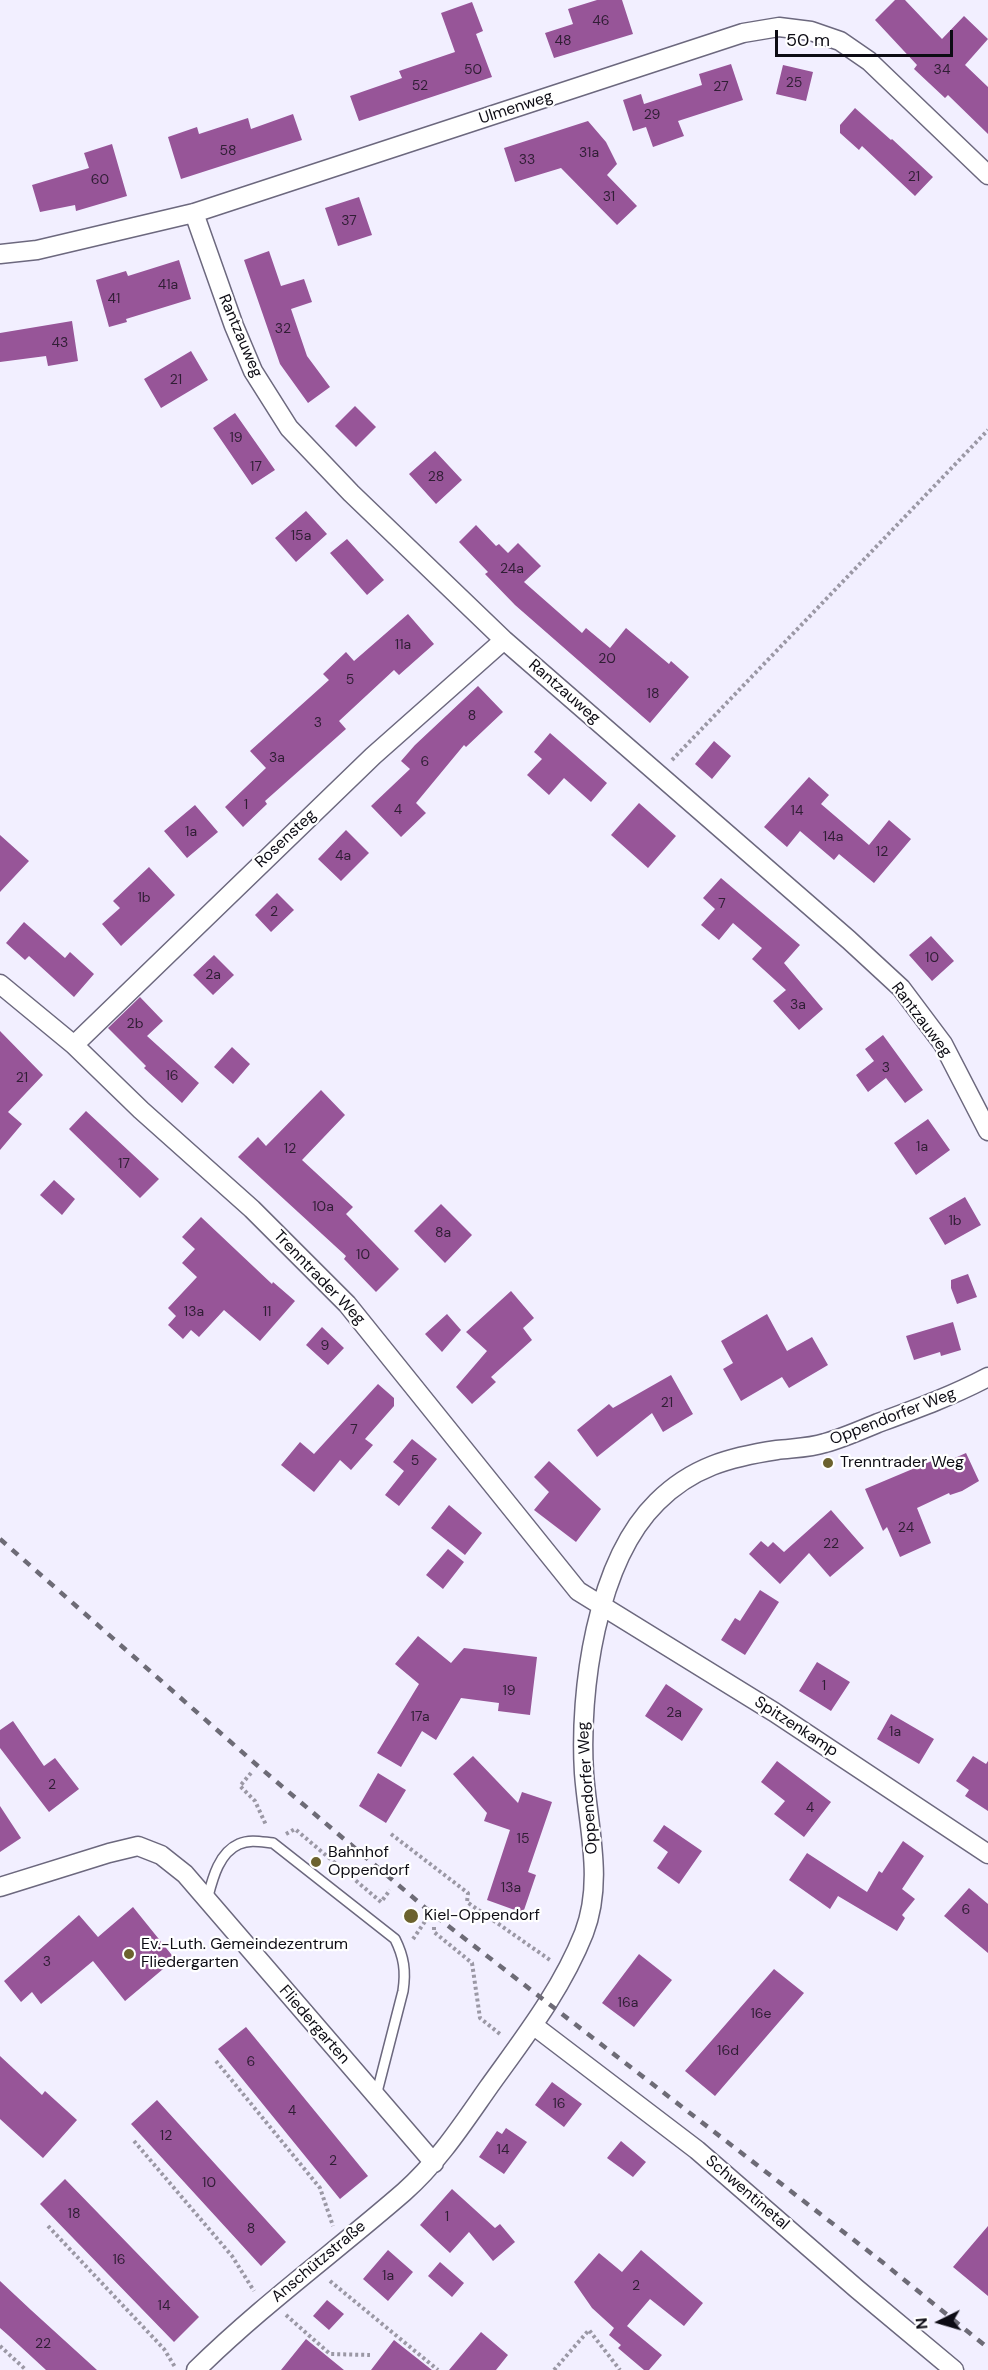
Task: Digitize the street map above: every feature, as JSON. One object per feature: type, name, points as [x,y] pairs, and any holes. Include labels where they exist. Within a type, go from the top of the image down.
[{"type":"street","name":"Ulmenweg","points":[[0,254],[38,250],[194,213],[743,33],[779,27],[812,31],[840,41],[859,54],[988,175]]},
{"type":"street","name":"Rantzauweg","points":[[194,213],[237,335],[253,371],[289,428],[351,493],[504,640],[901,988],[943,1044],[988,1131]]},
{"type":"street","name":"Rosensteg","points":[[74,1045],[374,756],[504,640]]},
{"type":"street","name":"Trenntrader Weg","points":[[0,984],[74,1045],[141,1110],[252,1209],[347,1304],[578,1591],[601,1606]]},
{"type":"street","name":"Oppendorfer Weg","points":[[438,2158],[549,2004],[584,1932],[591,1909],[594,1884],[593,1849],[584,1774],[583,1713],[590,1656],[601,1606],[633,1530],[658,1500],[684,1481],[716,1463],[737,1456],[822,1444],[952,1396],[988,1377]]},
{"type":"street","name":"Spitzenkamp","points":[[601,1606],[774,1712],[988,1854]]},
{"type":"street","name":"Fliedergarten","points":[[0,1887],[138,1846],[161,1855],[185,1874],[376,2096],[438,2158]]},
{"type":"street","name":"Schwentinetal","points":[[533,2025],[697,2150],[954,2370]]},
{"type":"street","name":"Anschützstraße","points":[[196,2370],[313,2266],[405,2191],[438,2158]]},
{"type":"lane","points":[[207,1900],[214,1872],[229,1850],[250,1841],[273,1843],[395,1939],[402,1954],[406,1974],[376,2096]]},
{"type":"path","points":[[659,774],[988,430]]},
{"type":"path","points":[[250,1773],[240,1786],[255,1801],[273,1843],[295,1828],[381,1902],[390,1890]]},
{"type":"path","points":[[391,1834],[468,1893],[467,1902],[565,1971]]},
{"type":"path","points":[[419,1930],[426,1920]]},
{"type":"path","points":[[434,1927],[434,1932],[472,1963],[480,2018],[500,2034]]},
{"type":"path","points":[[216,2061],[320,2188],[331,2224],[347,2239]]},
{"type":"path","points":[[134,2141],[232,2256],[250,2289],[271,2302],[330,2354],[370,2355]]},
{"type":"path","points":[[48,2226],[164,2349],[177,2370]]},
{"type":"path","points":[[313,2266],[438,2370]]},
{"type":"path","points":[[554,2370],[589,2330],[620,2370]]},
{"type":"path","points":[[0,2346],[26,2370]]},
{"type":"building","points":[[597,0],[622,0],[633,34],[554,58],[545,33],[573,24],[568,9]]},
{"type":"building","points":[[895,0],[905,0],[942,39],[964,16],[988,39],[965,65],[988,87],[988,134],[948,95],[945,98],[914,69],[917,65],[875,20]]},
{"type":"building","points":[[472,2],[483,31],[476,34],[492,77],[359,121],[350,96],[402,78],[399,71],[455,52],[441,13]]},
{"type":"building","points":[[731,64],[743,100],[678,121],[684,136],[653,147],[646,127],[633,131],[623,100],[641,94],[644,104],[702,85],[699,74]]},
{"type":"building","points":[[783,65],[813,72],[806,101],[776,94]]},
{"type":"building","points":[[855,108],[933,177],[915,196],[862,146],[859,150],[840,133],[840,125]]},
{"type":"building","points":[[293,114],[302,140],[181,179],[168,137],[197,127],[199,134],[248,118],[251,129]]},
{"type":"building","points":[[588,121],[606,142],[617,164],[607,175],[637,206],[617,225],[561,168],[515,182],[504,148]]},
{"type":"building","points":[[112,144],[127,196],[76,211],[75,205],[40,212],[32,185],[89,168],[84,153]]},
{"type":"building","points":[[359,197],[372,235],[338,246],[325,208]]},
{"type":"building","points":[[269,251],[281,286],[304,279],[312,302],[291,309],[307,356],[330,387],[308,403],[280,364],[244,260]]},
{"type":"building","points":[[179,260],[191,299],[126,319],[127,322],[109,327],[96,280],[126,271],[128,276]]},
{"type":"building","points":[[72,321],[78,361],[48,366],[46,356],[0,362],[0,333]]},
{"type":"building","points":[[191,351],[208,380],[161,408],[144,379]]},
{"type":"building","points":[[355,406],[376,427],[356,447],[335,426]]},
{"type":"building","points":[[235,413],[275,470],[252,485],[213,428]]},
{"type":"building","points":[[435,451],[462,480],[436,504],[409,474]]},
{"type":"building","points":[[306,511],[327,534],[296,562],[275,538]]},
{"type":"building","points":[[476,525],[496,546],[499,544],[508,553],[518,543],[541,566],[524,582],[582,633],[586,628],[610,648],[626,628],[669,664],[671,661],[689,677],[650,723],[515,605],[485,574],[488,572],[459,542]]},
{"type":"building","points":[[347,539],[384,580],[367,595],[330,553]]},
{"type":"building","points":[[408,614],[434,644],[399,675],[394,670],[339,721],[346,729],[265,801],[267,804],[243,827],[225,807],[266,768],[250,751],[329,680],[323,674],[346,652],[354,661]]},
{"type":"building","points":[[478,686],[503,712],[466,747],[464,745],[416,803],[426,813],[401,837],[371,806],[410,769],[401,761],[415,745]]},
{"type":"building","points":[[550,733],[607,783],[591,802],[564,778],[549,795],[527,775],[542,759],[534,752]]},
{"type":"building","points":[[714,741],[731,756],[712,779],[695,764]]},
{"type":"building","points":[[809,777],[829,795],[821,804],[869,845],[889,820],[911,839],[874,883],[839,854],[834,860],[800,831],[787,847],[764,827]]},
{"type":"building","points":[[639,803],[676,836],[648,868],[611,835]]},
{"type":"building","points":[[195,805],[218,832],[187,858],[164,831]]},
{"type":"building","points":[[346,830],[369,853],[341,881],[318,859]]},
{"type":"building","points":[[0,835],[29,861],[0,892]]},
{"type":"building","points":[[149,867],[175,895],[121,946],[102,924],[120,908],[113,901]]},
{"type":"building","points":[[721,878],[800,945],[784,963],[823,1009],[799,1030],[773,1001],[786,990],[752,959],[762,948],[733,923],[719,940],[701,925],[715,909],[703,898]]},
{"type":"building","points":[[277,893],[294,910],[271,932],[255,915]]},
{"type":"building","points":[[24,922],[65,958],[70,952],[94,974],[74,997],[29,956],[25,960],[6,943]]},
{"type":"building","points":[[931,936],[954,961],[932,981],[909,955]]},
{"type":"building","points":[[214,955],[234,975],[213,995],[193,975]]},
{"type":"building","points":[[140,997],[163,1021],[147,1036],[199,1083],[182,1103],[144,1068],[146,1066],[108,1028]]},
{"type":"building","points":[[0,1031],[43,1075],[8,1112],[22,1124],[0,1150]]},
{"type":"building","points":[[883,1035],[923,1090],[905,1103],[886,1078],[868,1092],[856,1075],[874,1061],[865,1049]]},
{"type":"building","points":[[232,1047],[250,1064],[233,1084],[214,1067]]},
{"type":"building","points":[[321,1090],[345,1115],[302,1160],[353,1207],[346,1214],[399,1269],[376,1292],[344,1259],[346,1256],[238,1157],[258,1137],[266,1146]]},
{"type":"building","points":[[86,1111],[159,1179],[140,1198],[69,1129]]},
{"type":"building","points":[[928,1119],[950,1150],[916,1175],[894,1143]]},
{"type":"building","points":[[54,1180],[75,1199],[62,1215],[40,1195]]},
{"type":"building","points":[[965,1197],[981,1225],[945,1245],[929,1218]]},
{"type":"building","points":[[441,1204],[472,1235],[445,1263],[414,1231]]},
{"type":"building","points":[[201,1217],[272,1284],[273,1282],[295,1301],[260,1341],[224,1310],[199,1337],[191,1330],[183,1339],[168,1325],[176,1316],[168,1308],[197,1277],[182,1263],[195,1249],[182,1237]]},
{"type":"building","points":[[968,1274],[977,1297],[957,1304],[951,1288],[951,1280]]},
{"type":"building","points":[[511,1291],[534,1318],[523,1328],[532,1340],[491,1377],[496,1382],[472,1404],[456,1387],[487,1351],[466,1332]]},
{"type":"building","points":[[447,1314],[461,1330],[442,1352],[425,1334]]},
{"type":"building","points":[[767,1314],[787,1351],[812,1337],[828,1365],[789,1388],[782,1377],[741,1401],[723,1369],[733,1363],[721,1341]]},
{"type":"building","points":[[953,1322],[961,1350],[941,1356],[940,1352],[914,1360],[906,1336]]},
{"type":"building","points":[[322,1327],[344,1348],[328,1365],[306,1345]]},
{"type":"building","points":[[671,1375],[693,1414],[663,1432],[652,1413],[597,1457],[577,1430],[609,1404],[613,1408]]},
{"type":"building","points":[[378,1384],[394,1398],[394,1406],[365,1439],[373,1445],[351,1470],[340,1460],[314,1492],[281,1465],[300,1442],[314,1454]]},
{"type":"building","points":[[412,1439],[437,1459],[399,1506],[385,1495],[404,1471],[393,1462]]},
{"type":"building","points":[[966,1453],[979,1481],[962,1491],[950,1495],[949,1493],[917,1508],[931,1543],[900,1557],[887,1527],[883,1531],[865,1489],[934,1460],[937,1466]]},
{"type":"building","points":[[549,1461],[601,1509],[576,1542],[534,1510],[549,1492],[534,1477]]},
{"type":"building","points":[[449,1505],[482,1533],[465,1555],[431,1528]]},
{"type":"building","points":[[831,1510],[864,1548],[830,1577],[809,1553],[780,1584],[749,1554],[761,1541],[768,1547],[773,1542],[784,1552]]},
{"type":"building","points":[[448,1549],[464,1562],[443,1589],[426,1575]]},
{"type":"building","points":[[760,1590],[779,1602],[745,1655],[721,1640],[735,1618],[740,1621]]},
{"type":"building","points":[[418,1636],[451,1663],[464,1648],[537,1657],[530,1715],[498,1711],[499,1703],[461,1698],[436,1740],[422,1731],[401,1767],[377,1753],[419,1684],[395,1664]]},
{"type":"building","points":[[817,1662],[850,1682],[831,1711],[799,1691]]},
{"type":"building","points":[[666,1684],[703,1709],[682,1741],[645,1716]]},
{"type":"building","points":[[891,1714],[934,1739],[919,1764],[877,1739]]},
{"type":"building","points":[[13,1721],[44,1766],[55,1758],[79,1789],[49,1812],[0,1748],[0,1730]]},
{"type":"building","points":[[473,1756],[518,1803],[522,1792],[552,1802],[528,1872],[536,1875],[523,1913],[487,1900],[510,1830],[484,1821],[487,1813],[453,1774]]},
{"type":"building","points":[[973,1756],[986,1764],[988,1761],[988,1811],[965,1796],[969,1790],[956,1781]]},
{"type":"building","points":[[777,1761],[831,1802],[804,1837],[774,1814],[785,1801],[761,1782]]},
{"type":"building","points":[[378,1773],[406,1790],[386,1823],[359,1806]]},
{"type":"building","points":[[0,1806],[21,1838],[0,1852]]},
{"type":"building","points":[[664,1825],[702,1851],[679,1884],[657,1868],[668,1852],[653,1841]]},
{"type":"building","points":[[903,1841],[924,1856],[902,1889],[915,1899],[902,1915],[905,1918],[897,1931],[838,1896],[830,1909],[789,1880],[807,1853],[867,1892],[879,1871],[882,1873]]},
{"type":"building","points":[[969,1888],[988,1904],[988,1953],[944,1916]]},
{"type":"building","points":[[133,1907],[175,1959],[125,2001],[93,1961],[41,2004],[32,1992],[21,2002],[4,1981],[79,1915],[98,1937]]},
{"type":"building","points":[[639,1954],[672,1980],[634,2027],[602,2003]]},
{"type":"building","points":[[774,1969],[804,1993],[715,2096],[685,2071]]},
{"type":"building","points":[[246,2027],[368,2176],[340,2199],[218,2049]]},
{"type":"building","points":[[0,2056],[42,2095],[45,2091],[77,2120],[43,2158],[0,2119]]},
{"type":"building","points":[[552,2082],[582,2104],[564,2127],[535,2105]]},
{"type":"building","points":[[157,2100],[286,2242],[261,2266],[131,2124]]},
{"type":"building","points":[[506,2128],[527,2142],[504,2174],[479,2157],[497,2131],[502,2134]]},
{"type":"building","points":[[621,2141],[646,2162],[633,2177],[607,2158]]},
{"type":"building","points":[[65,2179],[199,2317],[174,2342],[40,2204]]},
{"type":"building","points":[[452,2189],[495,2228],[500,2224],[515,2242],[493,2261],[469,2232],[450,2253],[420,2225]]},
{"type":"building","points":[[988,2226],[988,2296],[953,2267]]},
{"type":"building","points":[[388,2250],[413,2272],[388,2301],[363,2279]]},
{"type":"building","points":[[641,2250],[703,2303],[684,2326],[650,2299],[627,2326],[662,2355],[649,2370],[644,2370],[618,2348],[621,2345],[609,2335],[614,2328],[592,2308],[574,2282],[599,2253],[622,2272]]},
{"type":"building","points":[[440,2262],[464,2283],[452,2297],[428,2276]]},
{"type":"building","points":[[0,2281],[97,2370],[46,2370],[0,2328]]},
{"type":"building","points":[[327,2300],[344,2314],[329,2330],[313,2316]]},
{"type":"building","points":[[481,2332],[508,2355],[496,2370],[449,2370]]},
{"type":"building","points":[[306,2339],[344,2370],[281,2370]]},
{"type":"building","points":[[394,2340],[432,2370],[371,2370]]},
{"type":"railway","points":[[0,1539],[258,1766],[429,1911],[881,2261],[988,2348]]},
{"type":"place","name":"Trenntrader Weg","points":[[828,1463]]},
{"type":"place","name":"Bahnhof Oppendorf","points":[[316,1862]]},
{"type":"place","name":"Kiel-Oppendorf","points":[[411,1916]]},
{"type":"place","name":"Ev.-Luth. Gemeindezentrum Fliedergarten","points":[[129,1954]]}]
